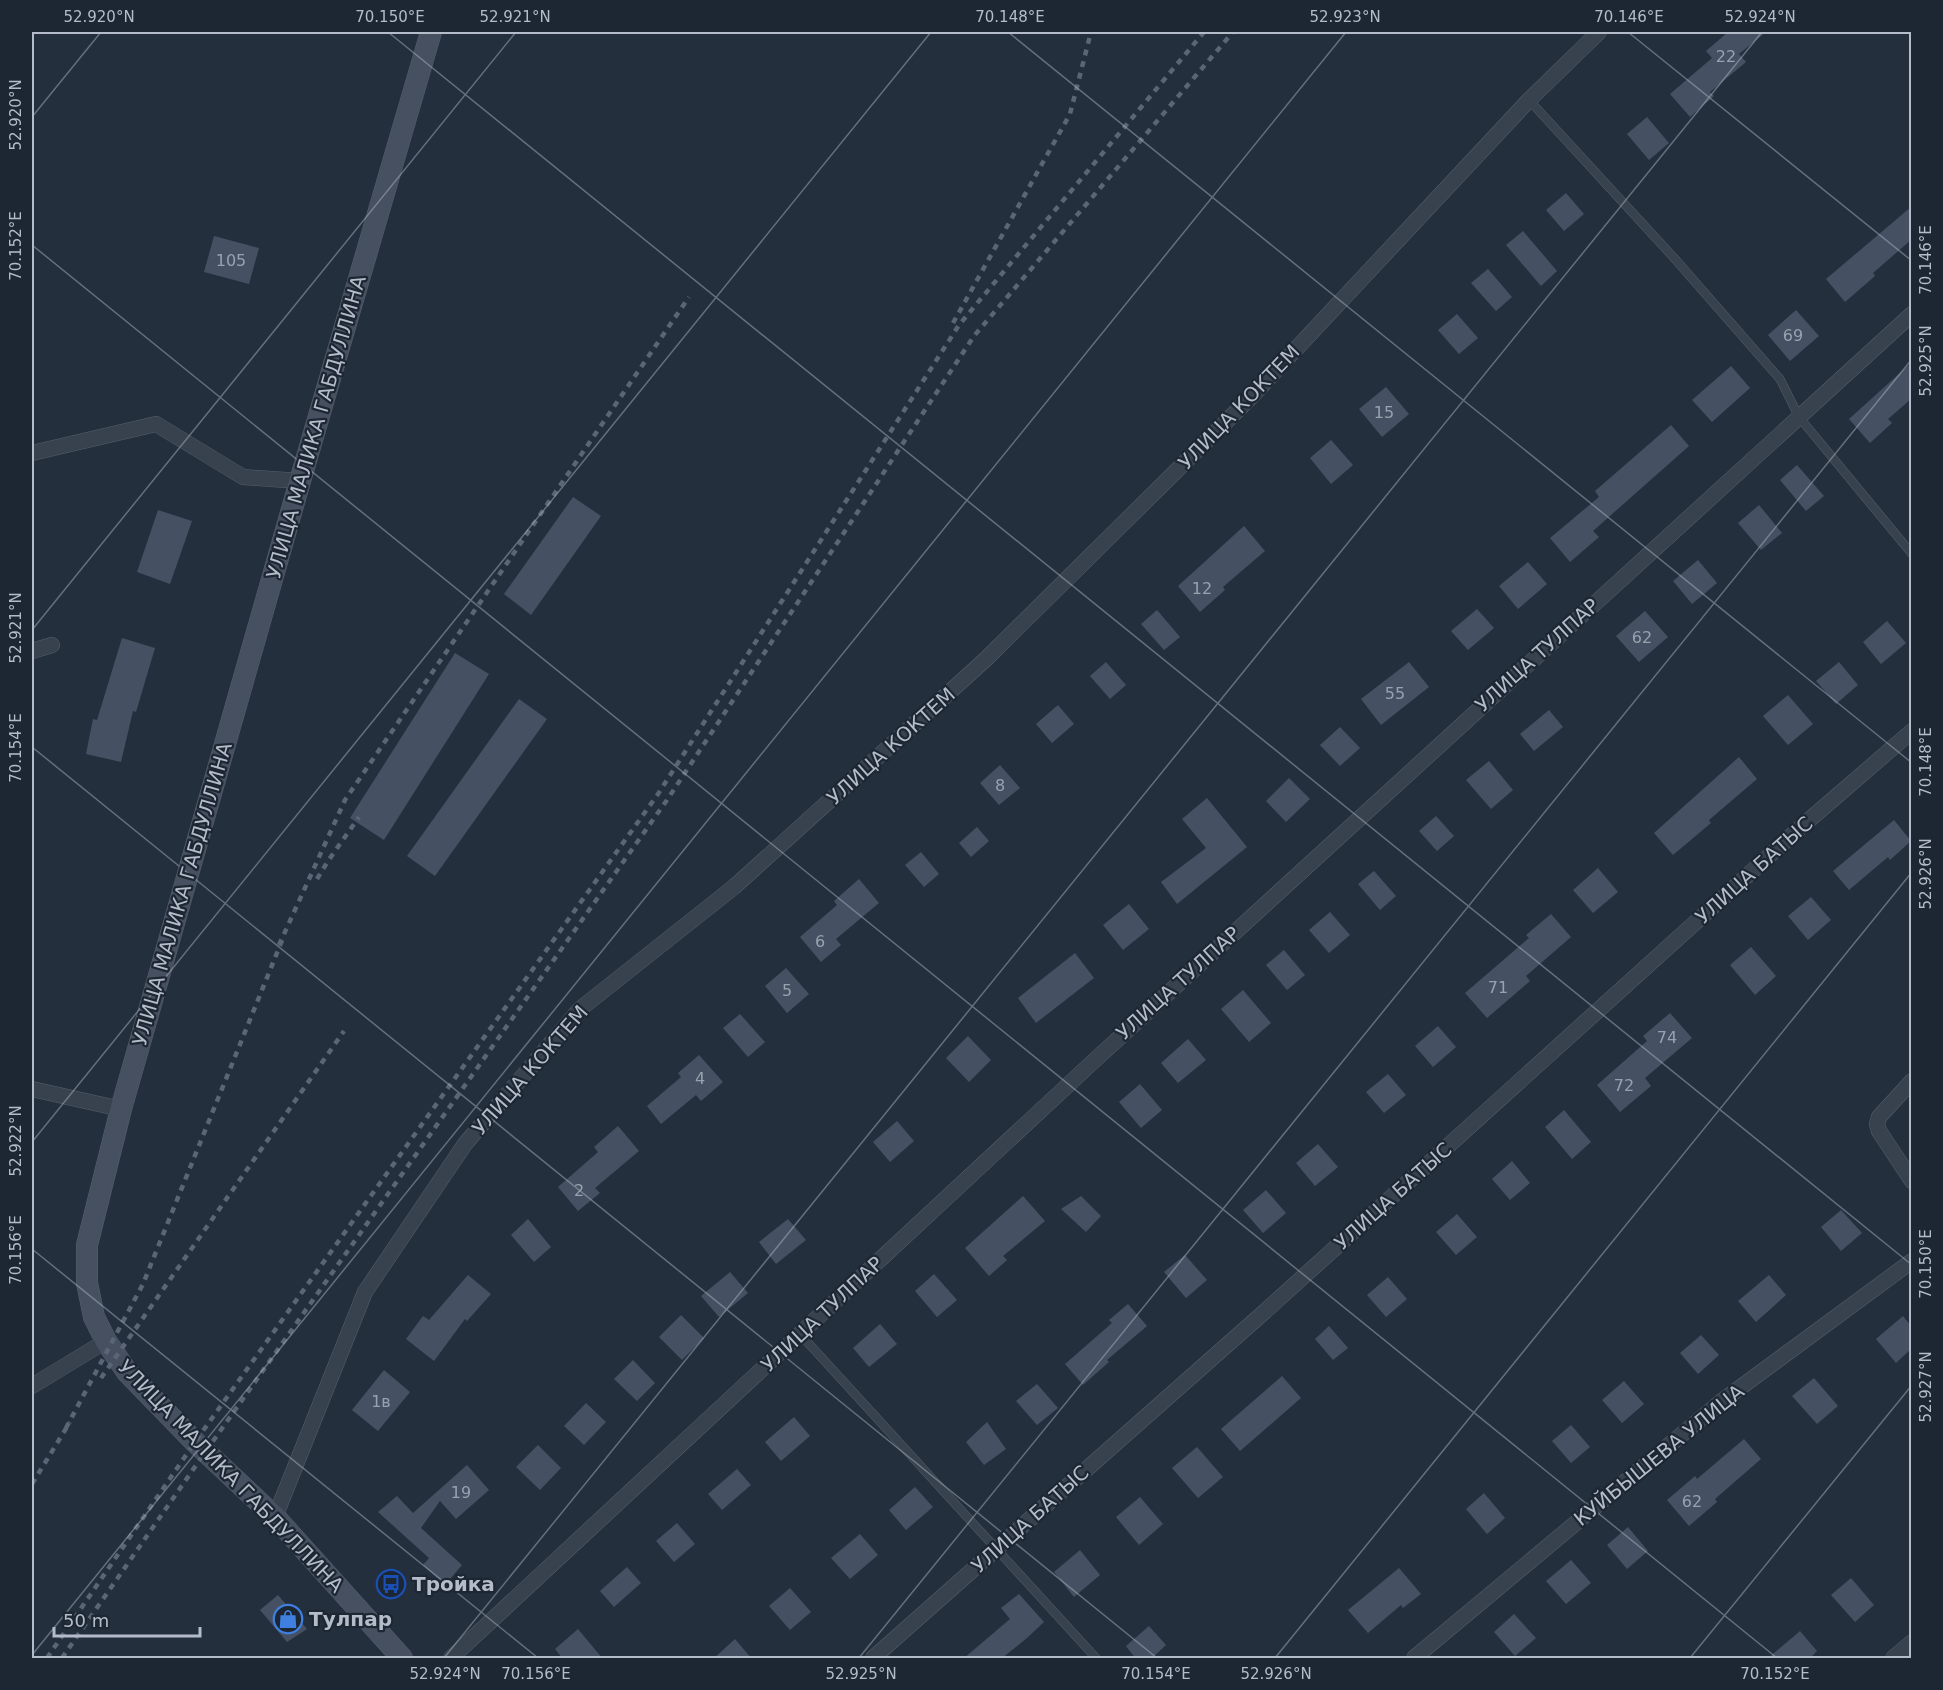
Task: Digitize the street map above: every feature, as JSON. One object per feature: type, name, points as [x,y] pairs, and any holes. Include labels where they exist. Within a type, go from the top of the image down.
[{"type":"main road","name":"УЛИЦА МАЛИКА ГАБДУЛЛИНА","points":[[402,1659],[275,1517],[195,1443],[127,1372],[106,1341],[94,1317],[87,1283],[87,1245],[121,1109],[431,32]]},
{"type":"street","name":"УЛИЦА КОКТЕМ","points":[[275,1517],[365,1292],[465,1144],[580,1009],[734,887],[986,659],[1253,395],[1529,100],[1599,32]]},
{"type":"street","name":"УЛИЦА ТУЛПАР","points":[[451,1659],[1096,1059],[1911,314]]},
{"type":"street","points":[[32,453],[156,424],[243,477],[300,481]]},
{"type":"street","points":[[32,651],[52,645]]},
{"type":"street","name":"УЛИЦА БАТЫС","points":[[873,1659],[1911,731]]},
{"type":"street","points":[[1911,1081],[1879,1117],[1877,1124],[1879,1131],[1911,1181]]},
{"type":"street","points":[[32,1089],[121,1109]]},
{"type":"street","name":"КУЙБЫШЕВА УЛИЦА","points":[[1414,1659],[1722,1401],[1911,1261]]},
{"type":"street","points":[[33,1388],[106,1341]]},
{"type":"street","points":[[1893,1659],[1911,1642]]},
{"type":"lane","points":[[1529,100],[1675,259],[1780,379],[1799,417],[1911,554]]},
{"type":"lane","points":[[800,1334],[1096,1659]]},
{"type":"building","points":[[1728,32],[1766,32],[1739,54],[1746,62],[1710,92],[1714,96],[1690,117],[1670,94],[1712,58],[1706,51]]},
{"type":"building","points":[[1647,117],[1669,143],[1649,160],[1627,134]]},
{"type":"building","points":[[1566,193],[1584,214],[1564,231],[1546,210]]},
{"type":"building","points":[[1911,207],[1911,240],[1873,273],[1875,276],[1845,302],[1826,279]]},
{"type":"building","points":[[1523,231],[1557,271],[1541,286],[1506,245]]},
{"type":"building","points":[[214,236],[259,248],[249,284],[204,272]]},
{"type":"building","points":[[1488,269],[1512,297],[1496,311],[1471,283]]},
{"type":"building","points":[[1796,310],[1819,336],[1790,361],[1768,335]]},
{"type":"building","points":[[1457,314],[1478,338],[1459,354],[1438,330]]},
{"type":"building","points":[[1911,363],[1911,399],[1888,419],[1892,423],[1870,443],[1849,419]]},
{"type":"building","points":[[1731,366],[1750,388],[1712,422],[1692,400]]},
{"type":"building","points":[[1386,387],[1409,414],[1382,437],[1359,409]]},
{"type":"building","points":[[1671,425],[1689,446],[1593,531],[1599,537],[1570,562],[1550,538],[1599,497],[1595,491]]},
{"type":"building","points":[[1331,440],[1353,465],[1331,484],[1310,458]]},
{"type":"building","points":[[1797,465],[1824,496],[1806,511],[1780,480]]},
{"type":"building","points":[[573,497],[601,516],[531,615],[504,594]]},
{"type":"building","points":[[1759,505],[1782,533],[1761,550],[1738,523]]},
{"type":"building","points":[[158,510],[192,521],[170,584],[137,572]]},
{"type":"building","points":[[1244,526],[1265,551],[1223,587],[1225,590],[1200,612],[1178,586]]},
{"type":"building","points":[[1698,560],[1717,583],[1692,604],[1673,581]]},
{"type":"building","points":[[1528,562],[1547,584],[1518,609],[1499,586]]},
{"type":"building","points":[[1477,609],[1494,628],[1468,650],[1451,631]]},
{"type":"building","points":[[1157,610],[1180,637],[1164,650],[1141,624]]},
{"type":"building","points":[[1645,611],[1668,637],[1639,662],[1616,636]]},
{"type":"building","points":[[1887,621],[1906,643],[1881,664],[1863,642]]},
{"type":"building","points":[[122,638],[155,648],[136,712],[133,711],[121,762],[86,754],[93,719],[97,720]]},
{"type":"building","points":[[455,653],[489,674],[384,840],[350,818]]},
{"type":"building","points":[[1106,662],[1126,685],[1110,699],[1090,676]]},
{"type":"building","points":[[1409,662],[1429,687],[1381,725],[1361,699]]},
{"type":"building","points":[[1839,662],[1858,685],[1836,704],[1816,681]]},
{"type":"building","points":[[1788,695],[1813,724],[1788,745],[1763,716]]},
{"type":"building","points":[[519,699],[547,719],[435,876],[407,856]]},
{"type":"building","points":[[1058,705],[1074,724],[1052,743],[1036,724]]},
{"type":"building","points":[[1549,710],[1563,727],[1534,751],[1520,734]]},
{"type":"building","points":[[1340,727],[1360,748],[1340,766],[1320,745]]},
{"type":"building","points":[[1739,757],[1757,779],[1709,820],[1711,823],[1673,855],[1654,833]]},
{"type":"building","points":[[1489,761],[1513,790],[1491,809],[1466,780]]},
{"type":"building","points":[[1000,765],[1020,788],[999,805],[980,783]]},
{"type":"building","points":[[1289,778],[1310,799],[1286,822],[1266,801]]},
{"type":"building","points":[[1207,798],[1247,847],[1177,904],[1161,882],[1206,848],[1182,819]]},
{"type":"building","points":[[1436,816],[1454,836],[1437,851],[1419,831]]},
{"type":"building","points":[[1894,820],[1911,841],[1890,860],[1888,857],[1849,890],[1833,871]]},
{"type":"building","points":[[977,827],[989,841],[971,857],[959,843]]},
{"type":"building","points":[[921,852],[939,874],[924,887],[905,865]]},
{"type":"building","points":[[1598,868],[1618,892],[1593,913],[1573,890]]},
{"type":"building","points":[[1374,871],[1396,896],[1380,910],[1358,884]]},
{"type":"building","points":[[859,879],[879,903],[836,939],[841,945],[821,962],[800,937],[837,905],[834,901]]},
{"type":"building","points":[[1811,897],[1831,920],[1808,940],[1788,916]]},
{"type":"building","points":[[1129,904],[1149,929],[1123,950],[1103,925]]},
{"type":"building","points":[[1330,912],[1350,935],[1329,953],[1309,930]]},
{"type":"building","points":[[1551,914],[1571,937],[1526,976],[1530,981],[1487,1018],[1465,993],[1529,938],[1526,935]]},
{"type":"building","points":[[1751,947],[1776,976],[1755,995],[1730,965]]},
{"type":"building","points":[[1284,950],[1305,975],[1287,990],[1266,965]]},
{"type":"building","points":[[1075,953],[1094,978],[1036,1023],[1018,998]]},
{"type":"building","points":[[786,968],[809,994],[787,1013],[765,986]]},
{"type":"building","points":[[1243,990],[1271,1023],[1249,1042],[1221,1009]]},
{"type":"building","points":[[1670,1013],[1692,1038],[1645,1078],[1651,1086],[1620,1112],[1597,1085],[1647,1041],[1643,1036]]},
{"type":"building","points":[[740,1014],[765,1042],[748,1057],[723,1028]]},
{"type":"building","points":[[1438,1026],[1456,1047],[1433,1067],[1415,1046]]},
{"type":"building","points":[[968,1036],[991,1060],[969,1082],[946,1058]]},
{"type":"building","points":[[1188,1039],[1206,1060],[1178,1083],[1161,1063]]},
{"type":"building","points":[[699,1055],[723,1082],[701,1101],[696,1095],[661,1124],[647,1106],[681,1077],[678,1073]]},
{"type":"building","points":[[1388,1074],[1406,1095],[1384,1113],[1366,1092]]},
{"type":"building","points":[[1140,1084],[1162,1110],[1141,1128],[1119,1102]]},
{"type":"building","points":[[1564,1110],[1591,1142],[1572,1159],[1545,1127]]},
{"type":"building","points":[[897,1121],[914,1141],[890,1162],[873,1142]]},
{"type":"building","points":[[618,1126],[639,1151],[595,1188],[600,1193],[578,1211],[558,1187],[598,1152],[594,1147]]},
{"type":"building","points":[[1318,1144],[1338,1167],[1315,1186],[1296,1163]]},
{"type":"building","points":[[1512,1161],[1530,1183],[1510,1200],[1492,1179]]},
{"type":"building","points":[[1266,1190],[1286,1213],[1263,1233],[1243,1210]]},
{"type":"building","points":[[1023,1196],[1045,1221],[1003,1256],[1007,1260],[989,1276],[965,1248]]},
{"type":"building","points":[[1081,1196],[1101,1216],[1086,1232],[1061,1209]]},
{"type":"building","points":[[1841,1210],[1862,1233],[1841,1251],[1821,1227]]},
{"type":"building","points":[[1457,1214],[1477,1237],[1456,1255],[1436,1232]]},
{"type":"building","points":[[528,1219],[551,1247],[534,1262],[511,1235]]},
{"type":"building","points":[[788,1219],[806,1240],[776,1264],[759,1242]]},
{"type":"building","points":[[1185,1255],[1207,1280],[1186,1298],[1164,1272]]},
{"type":"building","points":[[730,1272],[748,1293],[719,1317],[701,1296]]},
{"type":"building","points":[[934,1274],[957,1300],[937,1317],[915,1291]]},
{"type":"building","points":[[468,1275],[491,1294],[467,1321],[465,1319],[434,1361],[406,1339],[423,1316],[429,1320]]},
{"type":"building","points":[[1769,1275],[1786,1295],[1756,1322],[1738,1301]]},
{"type":"building","points":[[1388,1277],[1407,1299],[1386,1317],[1367,1295]]},
{"type":"building","points":[[1128,1304],[1147,1326],[1107,1360],[1109,1362],[1083,1385],[1065,1364],[1112,1323],[1109,1320]]},
{"type":"building","points":[[681,1315],[704,1338],[682,1360],[659,1337]]},
{"type":"building","points":[[1903,1316],[1911,1326],[1911,1349],[1896,1363],[1876,1339]]},
{"type":"building","points":[[880,1324],[897,1344],[869,1367],[853,1348]]},
{"type":"building","points":[[1329,1326],[1348,1348],[1333,1360],[1315,1339]]},
{"type":"building","points":[[1701,1335],[1719,1355],[1698,1374],[1680,1353]]},
{"type":"building","points":[[633,1360],[655,1383],[637,1401],[614,1379]]},
{"type":"building","points":[[384,1370],[410,1392],[378,1431],[352,1410]]},
{"type":"building","points":[[1282,1376],[1301,1398],[1240,1451],[1221,1429]]},
{"type":"building","points":[[1814,1378],[1838,1406],[1817,1424],[1792,1396]]},
{"type":"building","points":[[1624,1381],[1644,1404],[1622,1423],[1602,1400]]},
{"type":"building","points":[[1037,1384],[1058,1408],[1037,1425],[1016,1401]]},
{"type":"building","points":[[586,1403],[606,1422],[584,1445],[564,1426]]},
{"type":"building","points":[[794,1417],[810,1436],[781,1461],[765,1442]]},
{"type":"building","points":[[987,1422],[1006,1449],[984,1465],[966,1442]]},
{"type":"building","points":[[1571,1425],[1590,1447],[1571,1463],[1552,1441]]},
{"type":"building","points":[[1744,1439],[1761,1459],[1715,1499],[1717,1502],[1689,1526],[1667,1500],[1695,1476],[1697,1479]]},
{"type":"building","points":[[538,1445],[561,1468],[540,1490],[516,1467]]},
{"type":"building","points":[[1197,1447],[1223,1477],[1198,1498],[1172,1468]]},
{"type":"building","points":[[467,1465],[489,1490],[456,1519],[440,1501],[421,1528],[462,1565],[445,1585],[423,1565],[429,1558],[378,1512],[397,1496],[413,1513]]},
{"type":"building","points":[[737,1469],[751,1485],[722,1510],[708,1494]]},
{"type":"building","points":[[915,1487],[933,1507],[906,1530],[889,1510]]},
{"type":"building","points":[[1484,1493],[1505,1518],[1487,1534],[1466,1509]]},
{"type":"building","points":[[1140,1497],[1163,1524],[1139,1545],[1116,1517]]},
{"type":"building","points":[[677,1523],[695,1544],[674,1562],[656,1541]]},
{"type":"building","points":[[1628,1527],[1648,1551],[1627,1569],[1607,1545]]},
{"type":"building","points":[[860,1534],[878,1555],[850,1579],[831,1558]]},
{"type":"building","points":[[1080,1550],[1100,1575],[1074,1597],[1054,1572]]},
{"type":"building","points":[[1571,1560],[1591,1583],[1566,1604],[1546,1581]]},
{"type":"building","points":[[627,1567],[641,1583],[614,1607],[600,1591]]},
{"type":"building","points":[[1399,1568],[1421,1594],[1403,1608],[1401,1605],[1368,1633],[1348,1610]]},
{"type":"building","points":[[1851,1578],[1874,1605],[1855,1622],[1831,1595]]},
{"type":"building","points":[[790,1588],[811,1612],[790,1630],[769,1606]]},
{"type":"building","points":[[1019,1594],[1044,1622],[1001,1659],[963,1659],[1010,1619],[1001,1608]]},
{"type":"building","points":[[278,1595],[307,1629],[287,1642],[260,1610]]},
{"type":"building","points":[[1514,1614],[1536,1638],[1515,1656],[1494,1632]]},
{"type":"building","points":[[1149,1626],[1166,1645],[1151,1659],[1136,1659],[1126,1646]]},
{"type":"building","points":[[578,1629],[603,1659],[563,1659],[555,1649]]},
{"type":"building","points":[[1800,1631],[1817,1651],[1809,1659],[1767,1659]]},
{"type":"building","points":[[735,1639],[752,1659],[713,1659]]},
{"type":"railway","points":[[953,323],[1070,114],[1091,32]]},
{"type":"railway","points":[[47,1658],[195,1442],[658,794],[959,325],[1204,32]]},
{"type":"railway","points":[[62,1658],[667,800],[974,336],[1233,32]]},
{"type":"railway","points":[[279,945],[345,800],[689,297]]},
{"type":"railway","points":[[317,879],[359,817]]},
{"type":"railway","points":[[66,1428],[143,1284],[283,938]]},
{"type":"railway","points":[[101,1378],[344,1031]]},
{"type":"railway","points":[[32,1484],[70,1422]]},
{"type":"place","name":"Тройка","points":[[391,1584]]},
{"type":"place","name":"Тулпар","points":[[288,1619]]}]
